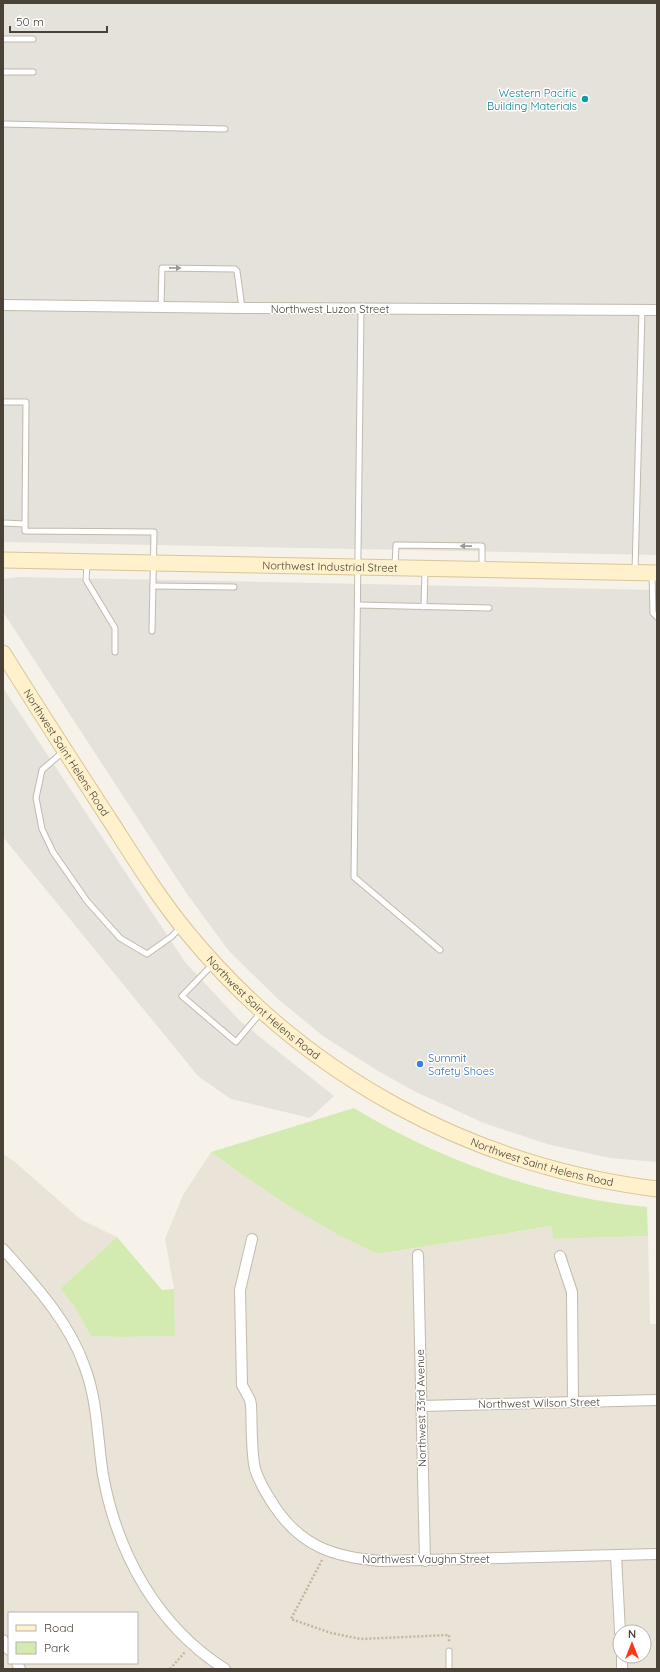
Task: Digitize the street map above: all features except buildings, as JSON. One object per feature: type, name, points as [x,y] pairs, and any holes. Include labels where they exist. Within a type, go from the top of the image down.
[{"type":"main road","name":"Northwest Industrial Street","points":[[3,560],[394,566],[654,573]]},
{"type":"main road","name":"Northwest Saint Helens Road","points":[[3,653],[138,864],[182,926],[214,963],[262,1011],[320,1058],[360,1086],[450,1132],[496,1151],[536,1165],[595,1179],[657,1189]]},
{"type":"street","name":"Northwest Luzon Street","points":[[3,305],[361,309],[657,310]]},
{"type":"street","name":"Northwest Vaughn Street","points":[[252,1239],[240,1290],[242,1386],[250,1400],[251,1405],[255,1468],[269,1499],[292,1530],[306,1540],[327,1550],[356,1559],[381,1561],[657,1554]]},
{"type":"street","points":[[3,1248],[49,1303],[75,1343],[90,1382],[97,1416],[103,1473],[109,1502],[118,1534],[128,1558],[155,1603],[192,1644],[225,1669]]},
{"type":"street","name":"Northwest 33rd Avenue","points":[[418,1255],[425,1561]]},
{"type":"street","points":[[560,1256],[572,1292],[573,1402]]},
{"type":"street","name":"Northwest Wilson Street","points":[[421,1406],[657,1400]]},
{"type":"street","points":[[616,1555],[620,1624]]},
{"type":"lane","points":[[3,39],[34,39]]},
{"type":"lane","points":[[3,72],[33,72]]},
{"type":"lane","points":[[3,124],[225,129]]},
{"type":"lane","points":[[162,307],[162,268],[235,269],[238,271],[242,308]]},
{"type":"lane","points":[[361,309],[354,877],[440,950]]},
{"type":"lane","points":[[635,572],[642,310]]},
{"type":"lane","points":[[3,402],[26,402],[25,531],[154,532],[152,632]]},
{"type":"lane","points":[[3,523],[25,524]]},
{"type":"lane","points":[[394,566],[396,545],[482,546],[482,568]]},
{"type":"lane","points":[[87,561],[86,580],[115,628],[115,652]]},
{"type":"lane","points":[[424,607],[425,567]]},
{"type":"lane","points":[[654,573],[652,607],[653,613],[657,617]]},
{"type":"lane","points":[[153,586],[234,587]]},
{"type":"lane","points":[[358,605],[488,608]]},
{"type":"lane","points":[[64,750],[42,770],[36,798],[42,829],[53,852],[87,901],[120,938],[147,954],[171,937],[182,926]]},
{"type":"lane","points":[[214,963],[182,996],[236,1042],[262,1011]]},
{"type":"lane","points":[[449,1651],[449,1669]]},
{"type":"path","points":[[327,1550],[291,1619],[331,1633],[361,1639],[449,1635],[449,1651]]},
{"type":"path","points":[[170,1669],[192,1644]]},
{"type":"shaded area","points":[[3,3],[657,3],[657,555],[3,542]]},
{"type":"shaded area","points":[[18,577],[657,590],[657,1162],[610,1158],[547,1144],[484,1123],[416,1092],[378,1071],[323,1036],[278,999],[229,951],[187,894],[3,612],[3,579]]},
{"type":"shaded area","points":[[3,688],[185,962],[240,1021],[334,1096],[310,1118],[231,1099],[198,1076],[3,837]]},
{"type":"shaded area","points":[[211,1152],[287,1205],[340,1236],[377,1254],[553,1226],[554,1239],[648,1236],[650,1324],[657,1324],[657,1669],[3,1669],[3,1154],[15,1162],[80,1219],[117,1237],[60,1289],[74,1306],[91,1336],[175,1336],[174,1289],[165,1239],[183,1195]]},
{"type":"green space","points":[[354,1108],[423,1145],[495,1174],[532,1186],[570,1195],[647,1207],[648,1236],[553,1239],[552,1226],[377,1254],[340,1236],[287,1205],[211,1152]]},
{"type":"green space","points":[[117,1237],[162,1290],[174,1289],[175,1336],[91,1336],[74,1306],[60,1289]]},
{"type":"place","name":"Western Pacific Building Materials","points":[[585,99]]},
{"type":"place","name":"Summit Safety Shoes","points":[[420,1064]]}]
